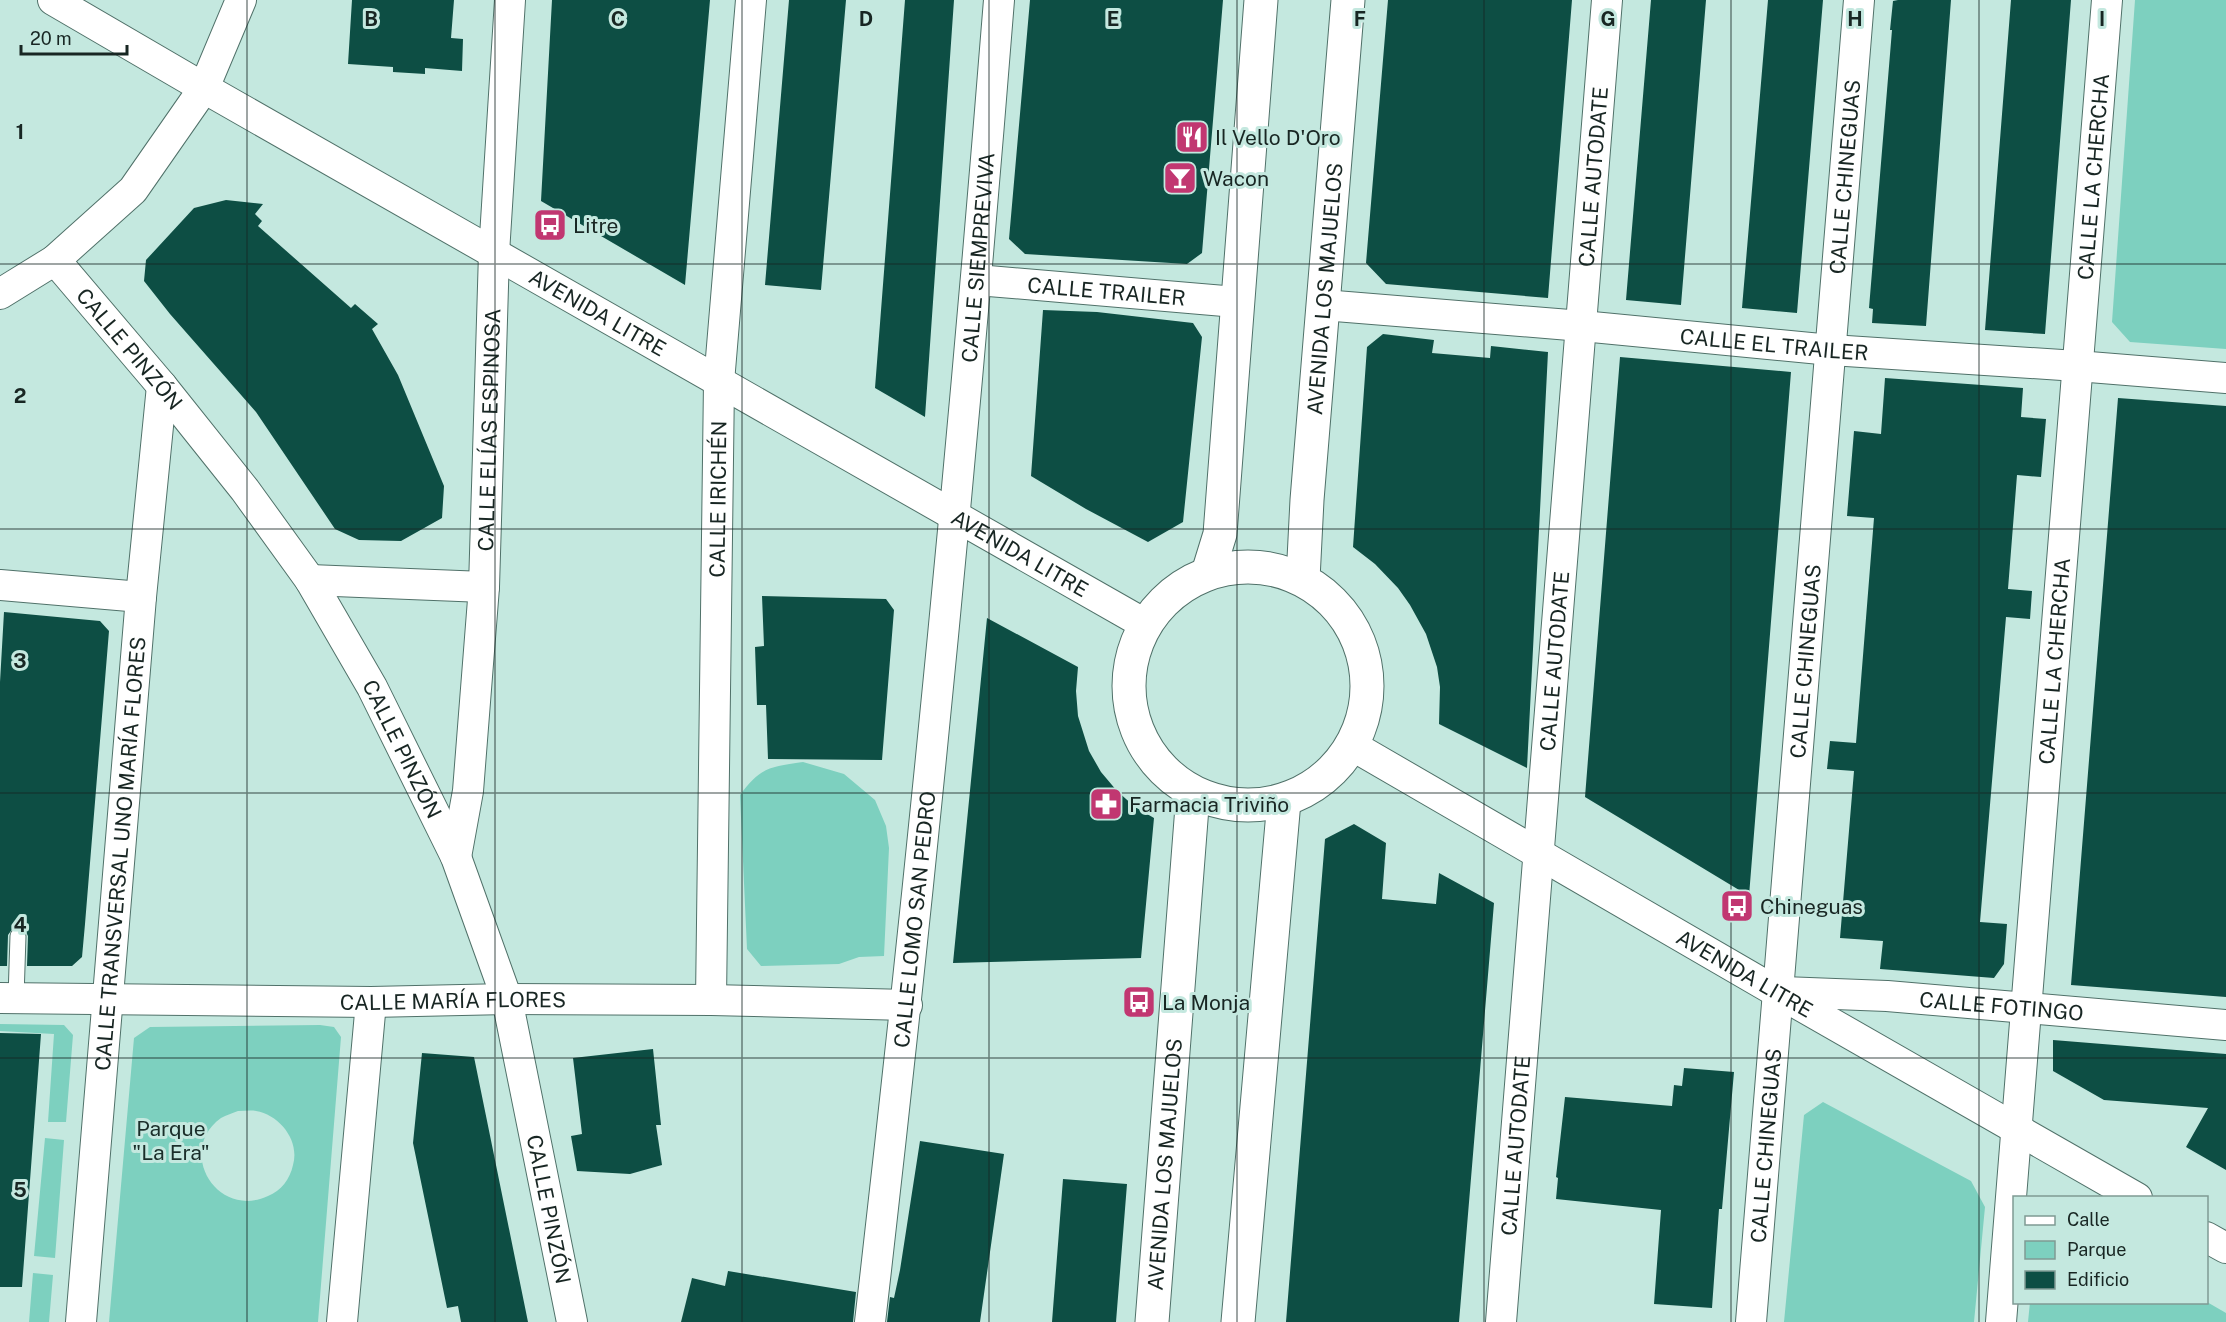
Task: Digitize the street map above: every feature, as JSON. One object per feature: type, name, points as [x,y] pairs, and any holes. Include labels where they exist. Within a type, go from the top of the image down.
[{"type":"street","name":"AVENIDA LITRE","points":[[53,0],[1143,623]]},
{"type":"street","points":[[0,294],[55,260],[133,190],[204,88],[241,0]]},
{"type":"street","name":"CALLE ELÍAS ESPINOSA","points":[[456,857],[468,790],[484,587],[494,253],[510,0]]},
{"type":"street","name":"CALLE IRICHÉN","points":[[711,999],[719,382],[751,0]]},
{"type":"street","name":"CALLE SIEMPREVIVA","points":[[956,516],[999,0]]},
{"type":"street","points":[[1208,573],[1220,534],[1236,302],[1261,0]]},
{"type":"street","name":"AVENIDA LOS MAJUELOS","points":[[1303,579],[1305,525],[1347,0]]},
{"type":"street","name":"CALLE AUTODATE","points":[[1501,1322],[1608,0]]},
{"type":"street","name":"CALLE CHINEGUAS","points":[[1751,1322],[1859,0]]},
{"type":"street","name":"CALLE LA CHERCHA","points":[[2001,1322],[2107,0]]},
{"type":"street","name":"CALLE PINZÓN","points":[[55,260],[162,386],[244,490],[310,580],[372,687],[456,857],[507,999],[572,1322]]},
{"type":"street","name":"CALLE TRAILER","points":[[977,280],[1236,302]]},
{"type":"street","name":"CALLE EL TRAILER","points":[[1323,305],[1582,326],[1831,350],[2226,378]]},
{"type":"street","name":"CALLE TRANSVERSAL UNO MARÍA FLORES","points":[[81,1322],[106,1000],[162,386]]},
{"type":"street","name":"CALLE LOMO SAN PEDRO","points":[[870,1322],[907,1005],[956,516]]},
{"type":"street","points":[[1265,569],[1303,579],[1329,598],[1359,640],[1369,694],[1353,746],[1323,781],[1284,801],[1246,806],[1193,794],[1164,773],[1136,732],[1128,683],[1143,623],[1165,599],[1208,573],[1265,569]]},
{"type":"street","points":[[310,580],[484,587]]},
{"type":"street","points":[[0,585],[141,597]]},
{"type":"street","name":"AVENIDA LITRE","points":[[1353,746],[1777,992],[2135,1196]]},
{"type":"street","name":"AVENIDA LOS MAJUELOS","points":[[1152,1322],[1193,794]]},
{"type":"street","points":[[1238,1322],[1284,801]]},
{"type":"street","name":"CALLE FOTINGO","points":[[1777,992],[1887,996],[2226,1025]]},
{"type":"street","name":"CALLE MARÍA FLORES","points":[[8,998],[371,1002],[711,999],[907,1005]]},
{"type":"street","points":[[342,1322],[371,1002]]},
{"type":"street","points":[[2208,1238],[2226,1248]]},
{"type":"lane","points":[[8,998],[18,936]]},
{"type":"green space","points":[[2135,0],[2226,0],[2226,349],[2130,342],[2112,322]]},
{"type":"green space","points":[[803,762],[844,774],[875,800],[886,826],[889,848],[884,956],[859,957],[839,964],[761,966],[747,949],[740,795],[754,779],[767,770]]},
{"type":"green space","points":[[0,1024],[64,1025],[73,1035],[66,1122],[48,1122],[54,1034],[0,1031]]},
{"type":"green space","name":"Parque \"La Era\"","points":[[320,1025],[334,1027],[341,1037],[318,1322],[109,1322],[134,1038],[150,1027]],"holes":[[[238,1111],[256,1111],[273,1118],[286,1130],[294,1147],[293,1165],[284,1184],[273,1194],[249,1201],[232,1198],[218,1190],[208,1178],[202,1163],[202,1147],[208,1132],[221,1118]]]},
{"type":"green space","points":[[1823,1102],[1971,1181],[1985,1207],[1974,1322],[1784,1322],[1804,1115]]},
{"type":"green space","points":[[45,1138],[64,1140],[55,1258],[34,1256]]},
{"type":"green space","points":[[33,1273],[53,1275],[49,1322],[29,1322]]},
{"type":"green space","points":[[2208,1303],[2226,1313],[2226,1322],[2028,1322],[2030,1304]]},
{"type":"building","points":[[352,0],[454,0],[451,38],[463,39],[462,71],[425,68],[425,74],[393,72],[393,67],[348,64]]},
{"type":"building","points":[[552,0],[710,0],[685,285],[541,201]]},
{"type":"building","points":[[789,0],[846,0],[821,290],[765,285]]},
{"type":"building","points":[[905,0],[954,0],[925,417],[875,388]]},
{"type":"building","points":[[1030,0],[1223,0],[1202,253],[1187,264],[1025,254],[1009,239]]},
{"type":"building","points":[[1388,0],[1572,0],[1548,298],[1386,284],[1366,263]]},
{"type":"building","points":[[1651,0],[1706,0],[1681,305],[1626,300]]},
{"type":"building","points":[[1768,0],[1823,0],[1797,313],[1742,308]]},
{"type":"building","points":[[1951,0],[1926,326],[1872,323],[1873,309],[1869,308],[1892,30],[1890,30],[1893,1]]},
{"type":"building","points":[[2011,0],[2071,0],[2045,334],[1985,330]]},
{"type":"building","points":[[226,200],[263,204],[255,214],[262,221],[258,226],[351,308],[355,304],[378,324],[372,329],[398,375],[444,486],[442,518],[401,541],[359,540],[335,529],[256,412],[144,281],[146,260],[194,208]]},
{"type":"building","points":[[1043,310],[1097,312],[1193,323],[1202,337],[1183,522],[1148,542],[1031,476]]},
{"type":"building","points":[[1383,334],[1434,340],[1432,353],[1490,358],[1491,346],[1548,352],[1527,768],[1439,724],[1440,687],[1437,667],[1426,634],[1398,588],[1375,564],[1353,547],[1367,347]]},
{"type":"building","points":[[1620,357],[1791,372],[1749,896],[1585,797]]},
{"type":"building","points":[[1885,378],[2023,388],[2021,417],[2046,419],[2041,477],[2017,475],[2008,589],[2032,591],[2030,619],[2006,617],[1980,922],[2007,924],[2004,964],[1994,978],[1880,969],[1883,941],[1840,938],[1854,771],[1827,769],[1830,741],[1856,743],[1874,518],[1847,516],[1854,431],[1881,434]]},
{"type":"building","points":[[2118,398],[2226,406],[2226,997],[2071,985]]},
{"type":"building","points":[[762,596],[886,599],[894,610],[882,760],[768,759],[766,705],[757,705],[755,647],[764,646]]},
{"type":"building","points":[[4,612],[100,621],[109,631],[82,957],[72,966],[27,966],[28,936],[24,928],[18,926],[13,928],[8,935],[7,966],[0,966],[0,682]]},
{"type":"building","points":[[987,618],[1078,667],[1076,691],[1078,716],[1089,751],[1101,772],[1117,791],[1135,807],[1154,818],[1141,958],[953,963]]},
{"type":"building","points":[[1354,824],[1386,843],[1382,899],[1436,904],[1439,873],[1494,903],[1459,1322],[1286,1322],[1325,839]]},
{"type":"building","points":[[0,1033],[41,1034],[22,1287],[0,1287]]},
{"type":"building","points":[[2053,1040],[2226,1054],[2226,1170],[2186,1147],[2208,1108],[2104,1100],[2053,1071]]},
{"type":"building","points":[[653,1049],[661,1125],[656,1125],[662,1165],[630,1174],[577,1171],[571,1136],[582,1134],[573,1058]]},
{"type":"building","points":[[422,1053],[474,1057],[528,1322],[461,1322],[458,1306],[447,1308],[413,1143]]},
{"type":"building","points":[[1684,1068],[1734,1072],[1722,1209],[1719,1209],[1712,1308],[1654,1304],[1661,1210],[1556,1199],[1558,1178],[1556,1177],[1565,1097],[1672,1106],[1674,1085],[1682,1086]]},
{"type":"building","points":[[920,1141],[1004,1154],[980,1322],[887,1322],[890,1297],[894,1298],[900,1270]]},
{"type":"building","points":[[1063,1179],[1127,1184],[1116,1322],[1052,1322]]},
{"type":"building","points":[[728,1271],[856,1292],[853,1322],[681,1322],[692,1278],[725,1286]]},
{"type":"place","name":"Il Vello D'Oro","points":[[1192,137]]},
{"type":"place","name":"Wacon","points":[[1180,178]]},
{"type":"place","name":"Litre","points":[[550,225]]},
{"type":"place","name":"Farmacia Triviño","points":[[1106,804]]},
{"type":"place","name":"Chineguas","points":[[1737,906]]},
{"type":"place","name":"La Monja","points":[[1139,1002]]}]
